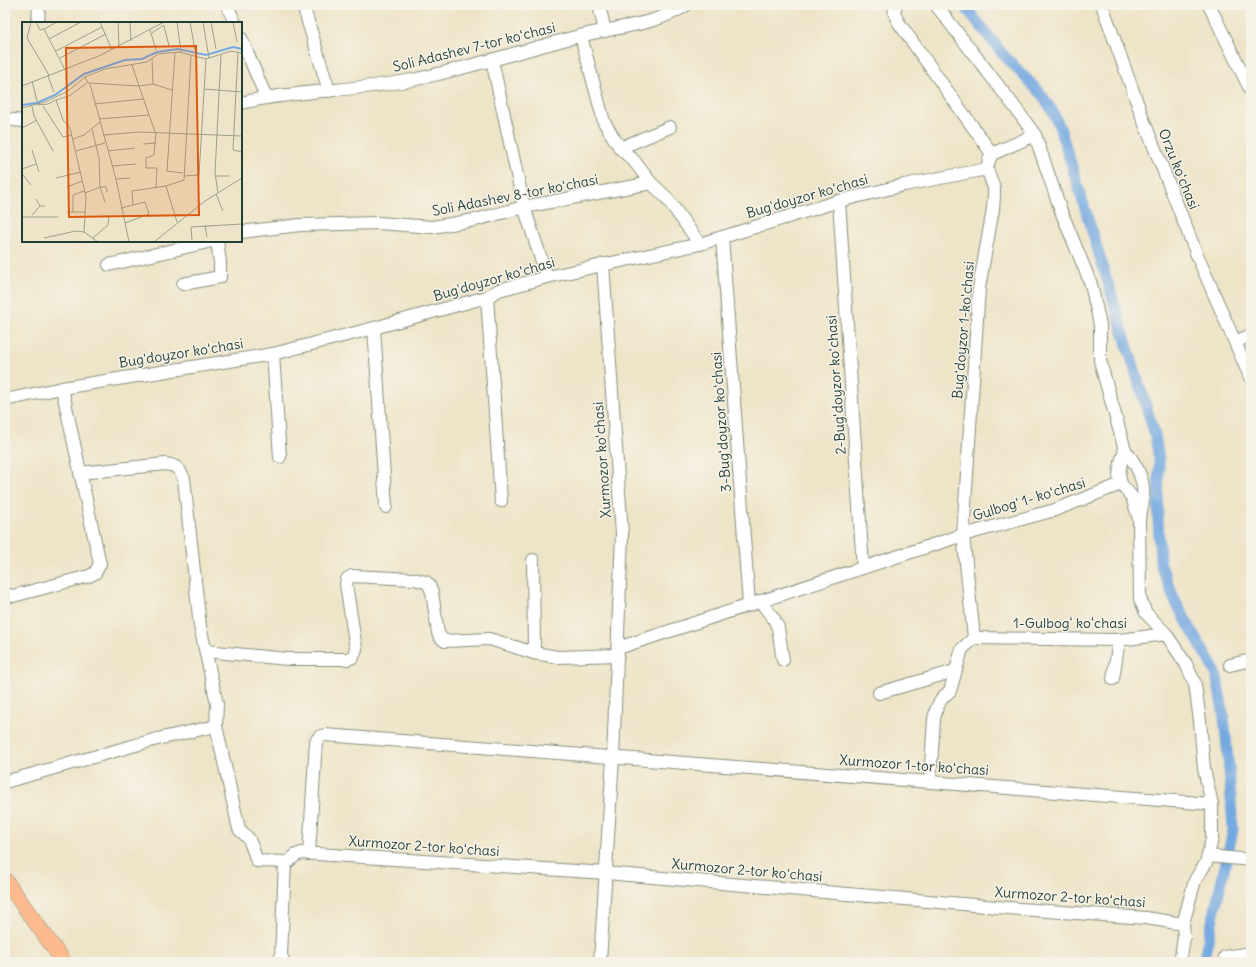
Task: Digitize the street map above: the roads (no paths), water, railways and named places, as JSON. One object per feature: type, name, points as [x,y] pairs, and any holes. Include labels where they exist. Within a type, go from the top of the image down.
[{"type":"main road","points":[[5,880],[64,962]]},
{"type":"street","points":[[38,22],[39,5]]},
{"type":"street","points":[[227,5],[235,22]]},
{"type":"street","points":[[304,5],[329,91]]},
{"type":"street","points":[[600,5],[606,31]]},
{"type":"street","name":"Soli Adashev 7-tor koʻchasi","points":[[242,103],[266,97],[329,91],[411,80],[580,36],[660,18],[678,11],[686,5]]},
{"type":"street","points":[[896,5],[894,12],[897,20],[932,72],[992,154]]},
{"type":"street","points":[[936,5],[1035,135],[1061,211],[1091,284],[1100,325],[1100,360],[1102,372],[1125,450],[1134,460],[1143,483],[1143,507],[1139,520]]},
{"type":"street","name":"Orzu koʻchasi","points":[[1102,5],[1160,162],[1197,256],[1251,379]]},
{"type":"street","points":[[1209,5],[1251,91]]},
{"type":"street","points":[[580,36],[604,122],[620,148],[634,161],[666,197],[700,244]]},
{"type":"street","points":[[242,40],[266,97]]},
{"type":"street","points":[[492,60],[524,207],[547,277]]},
{"type":"street","points":[[5,119],[22,121]]},
{"type":"street","points":[[620,148],[670,127]]},
{"type":"street","points":[[988,169],[989,160],[992,154],[1035,135]]},
{"type":"street","name":"Bug'doyzor koʻchasi","points":[[5,400],[62,388],[273,354],[487,297],[499,290],[547,277],[700,244],[839,201],[904,185],[988,169]]},
{"type":"street","name":"Bugʻdoyzor 1-koʻchasi","points":[[963,535],[978,288],[993,209],[994,196],[994,188],[988,169]]},
{"type":"street","name":"Soli Adashev 8-tor koʻchasi","points":[[242,232],[300,225],[378,223],[432,227],[475,220],[524,207],[652,183]]},
{"type":"street","name":"2-Bugʻdoyzor koʻchasi","points":[[839,201],[863,568]]},
{"type":"street","name":"3-Bugʻdoyzor koʻchasi","points":[[722,237],[755,603]]},
{"type":"street","points":[[109,265],[208,242]]},
{"type":"street","points":[[183,284],[220,278],[220,262],[217,242]]},
{"type":"street","name":"Xurmozor koʻchasi","points":[[600,962],[614,758],[622,534],[603,264]]},
{"type":"street","points":[[487,297],[501,501]]},
{"type":"street","points":[[374,328],[386,507]]},
{"type":"street","points":[[1235,342],[1251,336]]},
{"type":"street","points":[[273,354],[280,457]]},
{"type":"street","points":[[5,594],[13,596],[89,576],[98,570],[100,564],[62,388]]},
{"type":"street","points":[[1125,450],[1120,470],[1121,484],[1132,497],[1139,520],[1140,599],[1146,613],[1166,634],[1186,664],[1195,684],[1204,769],[1212,804],[1212,839],[1210,856],[1205,867],[1195,880],[1183,924],[1184,938],[1180,962]]},
{"type":"street","points":[[80,473],[165,464],[177,466],[180,469],[184,479],[200,626],[217,704],[216,726],[239,829],[249,839],[257,861],[285,862],[291,861],[300,854],[308,854]]},
{"type":"street","name":"Gulbogʻ 1- koʻchasi","points":[[974,638],[963,535],[1055,510],[1121,484]]},
{"type":"street","points":[[206,651],[287,659],[347,659],[353,657],[356,649],[346,584],[348,579],[352,576],[414,579],[429,584],[432,592],[438,633],[445,642],[489,640],[502,642],[558,658],[618,652],[755,603],[963,535]]},
{"type":"street","points":[[533,560],[534,652]]},
{"type":"street","points":[[755,603],[774,619],[778,628],[783,660]]},
{"type":"street","name":"1-Gulbogʻ koʻchasi","points":[[974,638],[1119,640],[1166,634]]},
{"type":"street","points":[[930,781],[934,719],[937,707],[950,691],[962,649],[974,638]]},
{"type":"street","points":[[1113,679],[1119,640]]},
{"type":"street","points":[[1230,665],[1251,660]]},
{"type":"street","points":[[879,692],[955,671]]},
{"type":"street","points":[[5,782],[157,739],[216,726]]},
{"type":"street","name":"Xurmozor 1-tor koʻchasi","points":[[308,854],[316,741],[325,735],[1212,804]]},
{"type":"street","name":"Xurmozor 2-tor koʻchasi","points":[[308,854],[606,873],[1020,909],[1146,918],[1183,924]]},
{"type":"street","points":[[1210,856],[1251,860]]},
{"type":"street","points":[[284,962],[281,956],[285,862]]},
{"type":"street","points":[[1225,957],[1251,953]]},
{"type":"waterway","points":[[964,5],[1002,53],[1042,95],[1053,112],[1060,128],[1155,435],[1159,460],[1158,520],[1160,563],[1175,601],[1216,673],[1224,717],[1233,830],[1203,962]]}]
